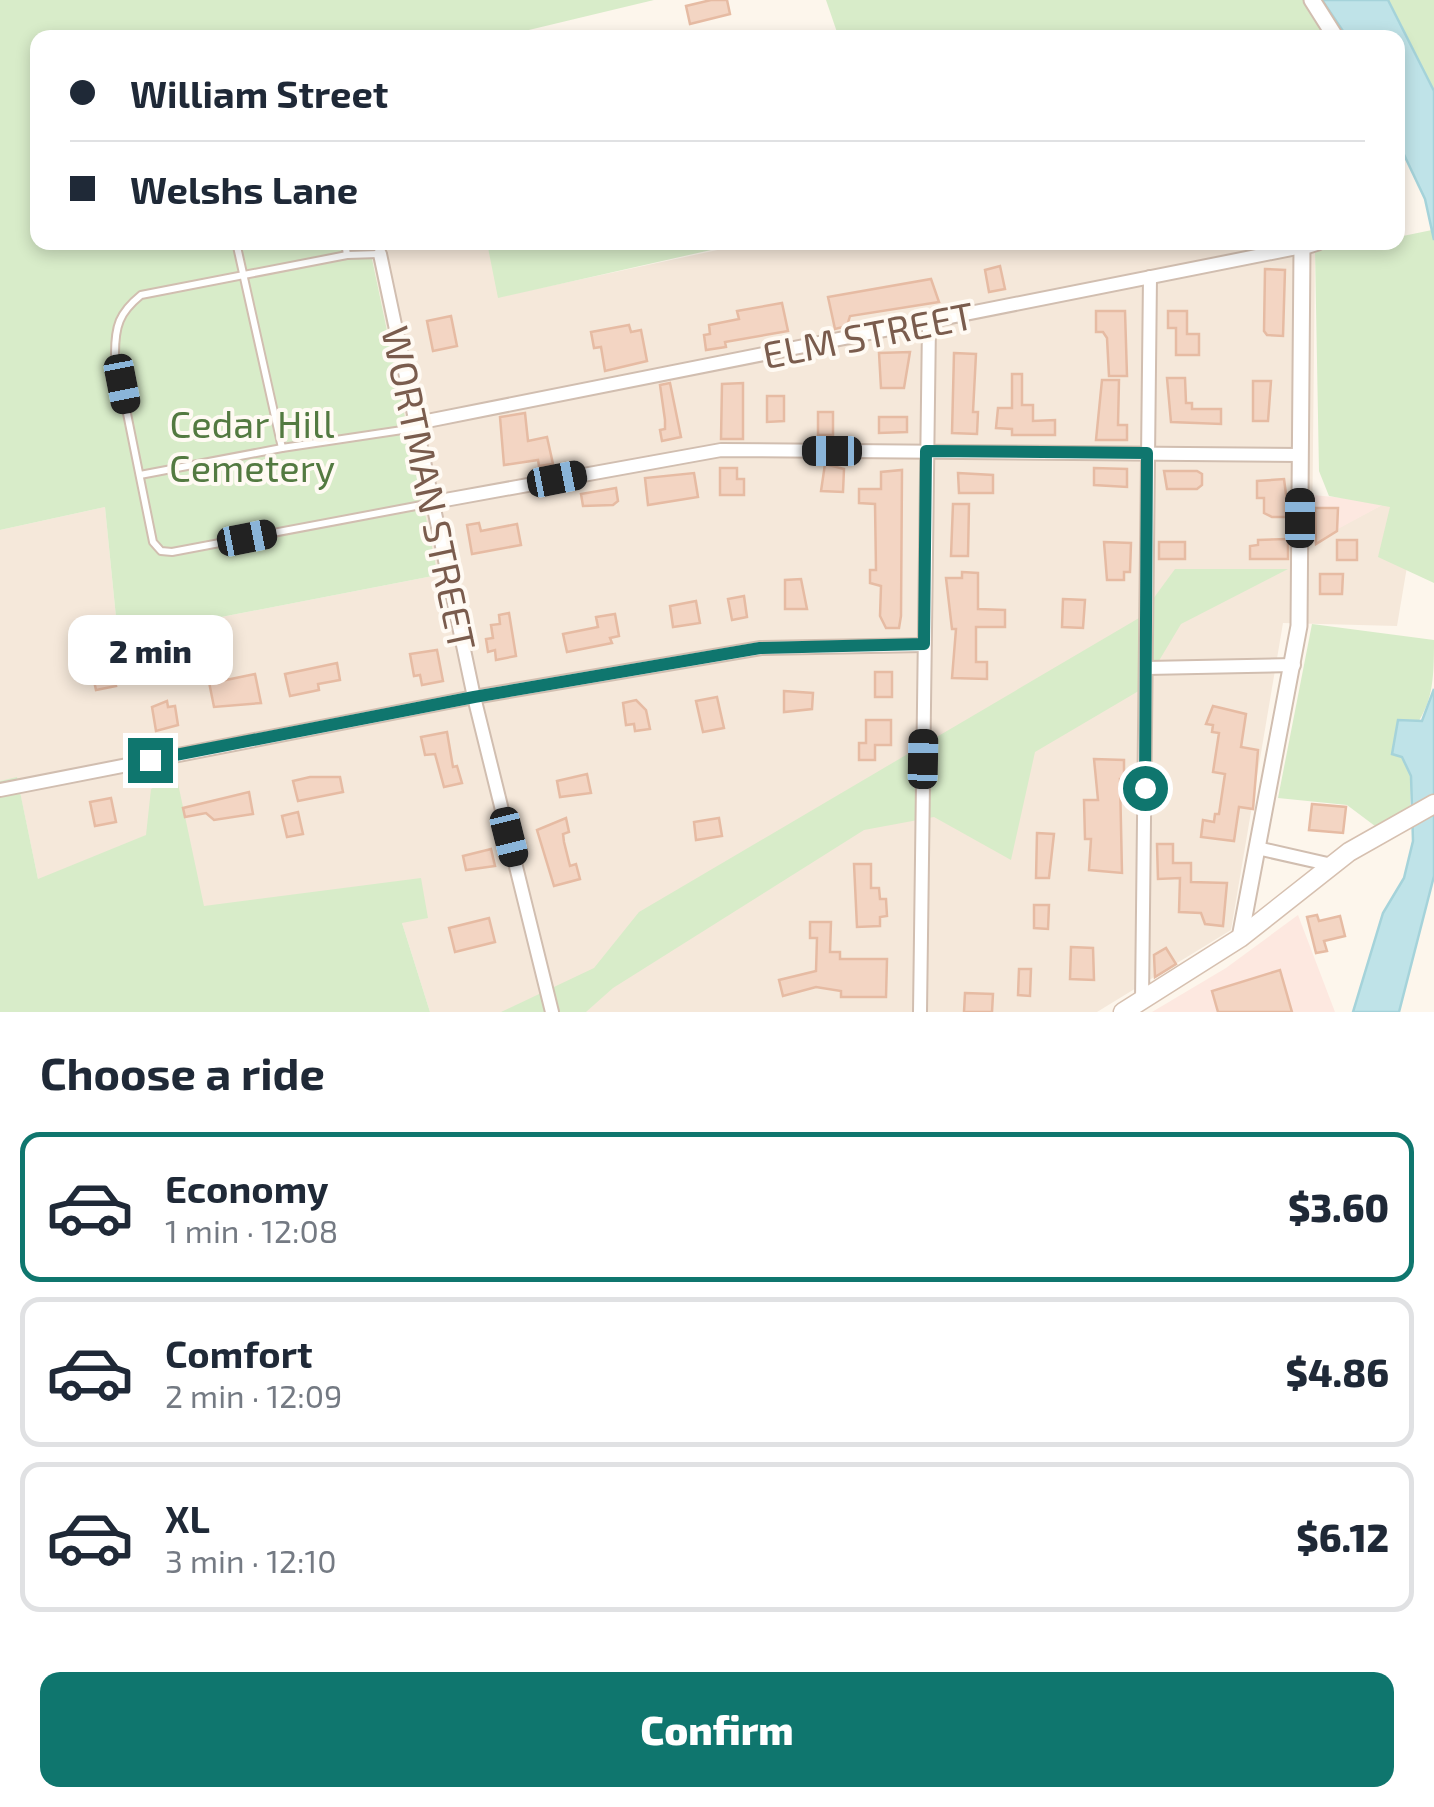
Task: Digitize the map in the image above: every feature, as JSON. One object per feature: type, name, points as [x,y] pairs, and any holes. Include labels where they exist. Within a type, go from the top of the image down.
[{"type":"main road","points":[[1123,1012],[1240,938],[1332,865],[1434,804]]},
{"type":"street","points":[[1312,0],[1331,30]]},
{"type":"street","name":"ELM STREET","points":[[417,422],[1281,250]]},
{"type":"street","points":[[1240,938],[1299,626],[1300,455],[1310,250]]},
{"type":"street","name":"WORTMAN STREET","points":[[380,254],[474,697],[552,1012]]},
{"type":"street","points":[[1142,1001],[1150,277]]},
{"type":"street","points":[[920,1012],[929,323]]},
{"type":"street","points":[[434,502],[699,452],[1300,455]]},
{"type":"street","points":[[0,790],[474,697],[760,648],[924,644]]},
{"type":"street","points":[[1146,668],[1294,665]]},
{"type":"street","points":[[1257,848],[1332,865]]},
{"type":"lane","points":[[238,250],[282,448]]},
{"type":"lane","points":[[346,250],[347,255]]},
{"type":"lane","points":[[380,254],[347,255],[142,295],[126,308],[115,326],[115,354],[153,542],[161,551],[434,502]]},
{"type":"lane","points":[[140,474],[410,429],[417,422]]},
{"type":"shaded area","points":[[370,250],[489,250],[499,297],[717,250],[1325,250],[1315,252],[1312,542],[1397,497],[1413,531],[1397,626],[1283,623],[1231,930],[1097,1012],[430,1012],[402,923],[180,910],[38,879],[17,778],[0,781],[0,530],[105,507],[118,637],[438,575]]},
{"type":"shaded area","points":[[1312,495],[1388,502],[1312,543]]},
{"type":"shaded area","points":[[1298,915],[1335,1012],[1152,1012],[1226,968]]},
{"type":"green space","name":"Cedar Hill Cemetery","points":[[0,0],[654,0],[529,30],[30,30],[30,250],[370,250],[438,575],[118,637],[105,507],[0,530]]},
{"type":"green space","points":[[826,0],[1322,0],[1339,22],[1326,30],[836,30]]},
{"type":"green space","points":[[1388,0],[1434,0],[1434,91],[1405,30]]},
{"type":"green space","points":[[1432,230],[1434,240],[1434,583],[1378,557],[1390,507],[1329,496],[1319,471],[1315,251],[1405,250],[1405,236]]},
{"type":"green space","points":[[489,250],[711,250],[498,298]]},
{"type":"green space","points":[[1175,569],[1288,569],[1181,624],[1142,689],[1035,752],[1011,860],[934,817],[864,830],[613,988],[586,1012],[501,1012],[594,968],[639,912],[1139,618]]},
{"type":"green space","points":[[1312,624],[1434,640],[1428,702],[1393,755],[1402,757],[1411,776],[1410,811],[1375,826],[1347,805],[1278,798]]},
{"type":"green space","points":[[176,774],[204,906],[421,878],[428,918],[402,923],[430,1012],[0,1012],[0,781],[17,777],[38,879],[146,835],[151,789]]},
{"type":"water","points":[[1322,0],[1388,0],[1403,30],[1342,30]]},
{"type":"water","points":[[1405,34],[1434,91],[1434,240],[1425,199],[1405,157]]},
{"type":"water","points":[[1434,689],[1434,876],[1399,1012],[1353,1012],[1383,913],[1404,878],[1413,841],[1411,776],[1402,757],[1392,754],[1398,720],[1422,721]]},
{"type":"building","points":[[727,0],[730,14],[690,24],[686,6]]},
{"type":"building","points":[[1000,266],[1005,289],[989,292],[985,270]]},
{"type":"building","points":[[1265,269],[1285,270],[1283,336],[1267,335],[1264,331]]},
{"type":"building","points":[[931,279],[939,302],[850,316],[847,326],[835,329],[828,297]]},
{"type":"building","points":[[782,303],[788,331],[725,342],[726,347],[706,350],[704,335],[710,334],[709,325],[739,319],[737,311]]},
{"type":"building","points":[[1096,311],[1125,311],[1127,376],[1109,376],[1107,338],[1103,332],[1096,332]]},
{"type":"building","points":[[1168,311],[1187,311],[1187,334],[1199,334],[1199,355],[1176,355],[1176,328],[1168,328]]},
{"type":"building","points":[[451,316],[457,346],[433,351],[427,321]]},
{"type":"building","points":[[629,325],[631,332],[641,330],[647,361],[605,371],[601,347],[594,348],[591,332]]},
{"type":"building","points":[[910,352],[904,388],[881,388],[879,353]]},
{"type":"building","points":[[954,353],[976,354],[973,412],[978,412],[977,434],[952,433]]},
{"type":"building","points":[[1012,374],[1022,374],[1022,405],[1033,405],[1033,421],[1055,420],[1055,435],[1012,435],[1012,429],[996,428],[998,408],[1012,408]]},
{"type":"building","points":[[1167,378],[1185,378],[1186,403],[1192,403],[1192,409],[1221,409],[1221,424],[1171,422]]},
{"type":"building","points":[[1102,380],[1119,380],[1118,425],[1127,425],[1127,440],[1096,440]]},
{"type":"building","points":[[1253,381],[1271,381],[1268,421],[1253,421]]},
{"type":"building","points":[[670,383],[681,437],[662,441],[660,430],[665,429],[665,420],[660,385]]},
{"type":"building","points":[[743,383],[743,439],[721,439],[722,384]]},
{"type":"building","points":[[767,396],[784,396],[784,421],[767,422]]},
{"type":"building","points":[[818,412],[833,412],[833,435],[818,435]]},
{"type":"building","points":[[525,413],[528,441],[547,437],[553,464],[539,466],[538,460],[504,465],[500,417]]},
{"type":"building","points":[[879,417],[907,417],[907,432],[879,433]]},
{"type":"building","points":[[825,464],[844,469],[843,492],[821,491]]},
{"type":"building","points":[[720,468],[737,468],[737,479],[744,479],[744,495],[720,495]]},
{"type":"building","points":[[1094,468],[1127,469],[1127,487],[1094,485]]},
{"type":"building","points":[[902,470],[901,616],[899,628],[886,628],[880,616],[881,586],[870,583],[870,570],[876,570],[875,504],[859,503],[859,489],[881,489],[881,472]]},
{"type":"building","points":[[1164,471],[1197,471],[1202,474],[1202,485],[1197,489],[1167,489]]},
{"type":"building","points":[[694,473],[698,497],[648,505],[645,478]]},
{"type":"building","points":[[958,473],[993,475],[993,493],[959,493]]},
{"type":"building","points":[[1284,479],[1289,517],[1272,517],[1264,513],[1264,498],[1257,498],[1257,481]]},
{"type":"building","points":[[616,488],[618,501],[613,505],[583,506],[581,494]]},
{"type":"building","points":[[953,504],[969,504],[968,556],[951,556]]},
{"type":"building","points":[[1315,508],[1338,508],[1337,531],[1316,544]]},
{"type":"building","points":[[479,523],[481,531],[517,524],[521,545],[472,554],[467,525]]},
{"type":"building","points":[[1288,539],[1288,559],[1250,559],[1250,546],[1258,545],[1258,540]]},
{"type":"building","points":[[1337,540],[1357,540],[1357,560],[1337,560]]},
{"type":"building","points":[[1104,542],[1131,543],[1130,572],[1124,572],[1124,580],[1107,580]]},
{"type":"building","points":[[1159,542],[1185,542],[1185,559],[1159,559]]},
{"type":"building","points":[[962,572],[978,573],[978,609],[1005,610],[1005,627],[976,627],[976,662],[987,662],[987,679],[952,678],[956,629],[952,629],[946,578],[962,578]]},
{"type":"building","points":[[1320,574],[1343,574],[1342,594],[1320,594]]},
{"type":"building","points":[[801,579],[807,609],[785,609],[785,580]]},
{"type":"building","points":[[744,596],[747,617],[732,620],[728,599]]},
{"type":"building","points":[[1063,599],[1085,600],[1083,628],[1062,627]]},
{"type":"building","points":[[696,601],[700,623],[673,627],[670,606]]},
{"type":"building","points":[[509,613],[516,656],[496,660],[495,650],[488,652],[486,639],[493,638],[491,625],[500,624],[499,615]]},
{"type":"building","points":[[615,614],[619,636],[610,638],[612,643],[567,652],[563,634],[598,627],[596,617]]},
{"type":"building","points":[[160,640],[165,665],[152,667],[147,642]]},
{"type":"building","points":[[437,650],[443,681],[422,685],[420,675],[414,676],[410,654]]},
{"type":"building","points":[[109,654],[116,686],[96,690],[89,658]]},
{"type":"building","points":[[337,663],[340,680],[318,684],[319,690],[290,696],[285,674]]},
{"type":"building","points":[[875,672],[892,672],[892,697],[875,697]]},
{"type":"building","points":[[224,673],[226,680],[255,674],[261,703],[214,707],[208,677]]},
{"type":"building","points":[[784,691],[813,693],[812,709],[784,712]]},
{"type":"building","points":[[717,697],[724,728],[703,732],[696,701]]},
{"type":"building","points":[[636,700],[646,710],[650,729],[635,731],[634,724],[626,725],[623,703]]},
{"type":"building","points":[[167,701],[168,707],[175,706],[178,725],[156,731],[152,707]]},
{"type":"building","points":[[1213,706],[1246,714],[1241,747],[1258,750],[1253,809],[1239,807],[1234,841],[1201,837],[1203,820],[1214,822],[1215,814],[1219,814],[1225,774],[1213,772],[1219,733],[1212,732],[1213,725],[1206,724]]},
{"type":"building","points":[[866,720],[891,720],[891,745],[875,745],[875,760],[859,760],[859,743],[866,743]]},
{"type":"building","points":[[447,732],[453,767],[457,766],[462,783],[444,787],[435,754],[425,755],[421,737]]},
{"type":"building","points":[[1094,759],[1124,760],[1124,779],[1120,779],[1122,873],[1089,870],[1091,839],[1085,839],[1084,800],[1098,800]]},
{"type":"building","points":[[587,774],[591,793],[560,797],[557,781]]},
{"type":"building","points":[[340,777],[343,792],[298,801],[293,781]]},
{"type":"building","points":[[249,792],[253,814],[214,820],[206,813],[185,817],[183,808]]},
{"type":"building","points":[[111,798],[116,822],[95,826],[90,802]]},
{"type":"building","points":[[1312,804],[1346,807],[1343,833],[1309,830]]},
{"type":"building","points":[[298,812],[303,834],[287,837],[282,816]]},
{"type":"building","points":[[566,818],[569,832],[563,834],[564,842],[570,866],[576,864],[580,879],[554,886],[537,830]]},
{"type":"building","points":[[719,818],[722,836],[696,840],[694,822]]},
{"type":"building","points":[[1037,833],[1054,834],[1049,878],[1036,878]]},
{"type":"building","points":[[1157,844],[1173,844],[1173,863],[1191,863],[1191,882],[1227,883],[1223,926],[1205,924],[1201,913],[1179,912],[1180,878],[1158,879]]},
{"type":"building","points":[[491,849],[495,866],[466,870],[463,856]]},
{"type":"building","points":[[854,864],[871,864],[871,888],[879,888],[880,899],[886,899],[887,916],[880,917],[880,926],[857,927]]},
{"type":"building","points":[[1034,905],[1049,905],[1048,929],[1034,928]]},
{"type":"building","points":[[1317,915],[1319,921],[1340,916],[1345,936],[1324,941],[1327,951],[1316,953],[1307,917]]},
{"type":"building","points":[[489,918],[495,942],[455,952],[449,928]]},
{"type":"building","points":[[810,922],[831,922],[830,952],[840,952],[840,959],[887,959],[886,997],[841,997],[841,991],[816,987],[783,996],[779,980],[816,971],[817,938],[810,938]]},
{"type":"building","points":[[1071,947],[1093,948],[1094,980],[1070,979]]},
{"type":"building","points":[[1166,948],[1176,964],[1155,977],[1154,955]]},
{"type":"building","points":[[1019,969],[1031,969],[1030,996],[1018,995]]},
{"type":"building","points":[[1280,970],[1292,1012],[1218,1012],[1212,991]]},
{"type":"building","points":[[965,993],[993,994],[992,1012],[964,1012]]},
{"type":"route","points":[[150,760],[474,697],[760,648],[924,644],[926,451],[1147,453],[1145,788]]}]
